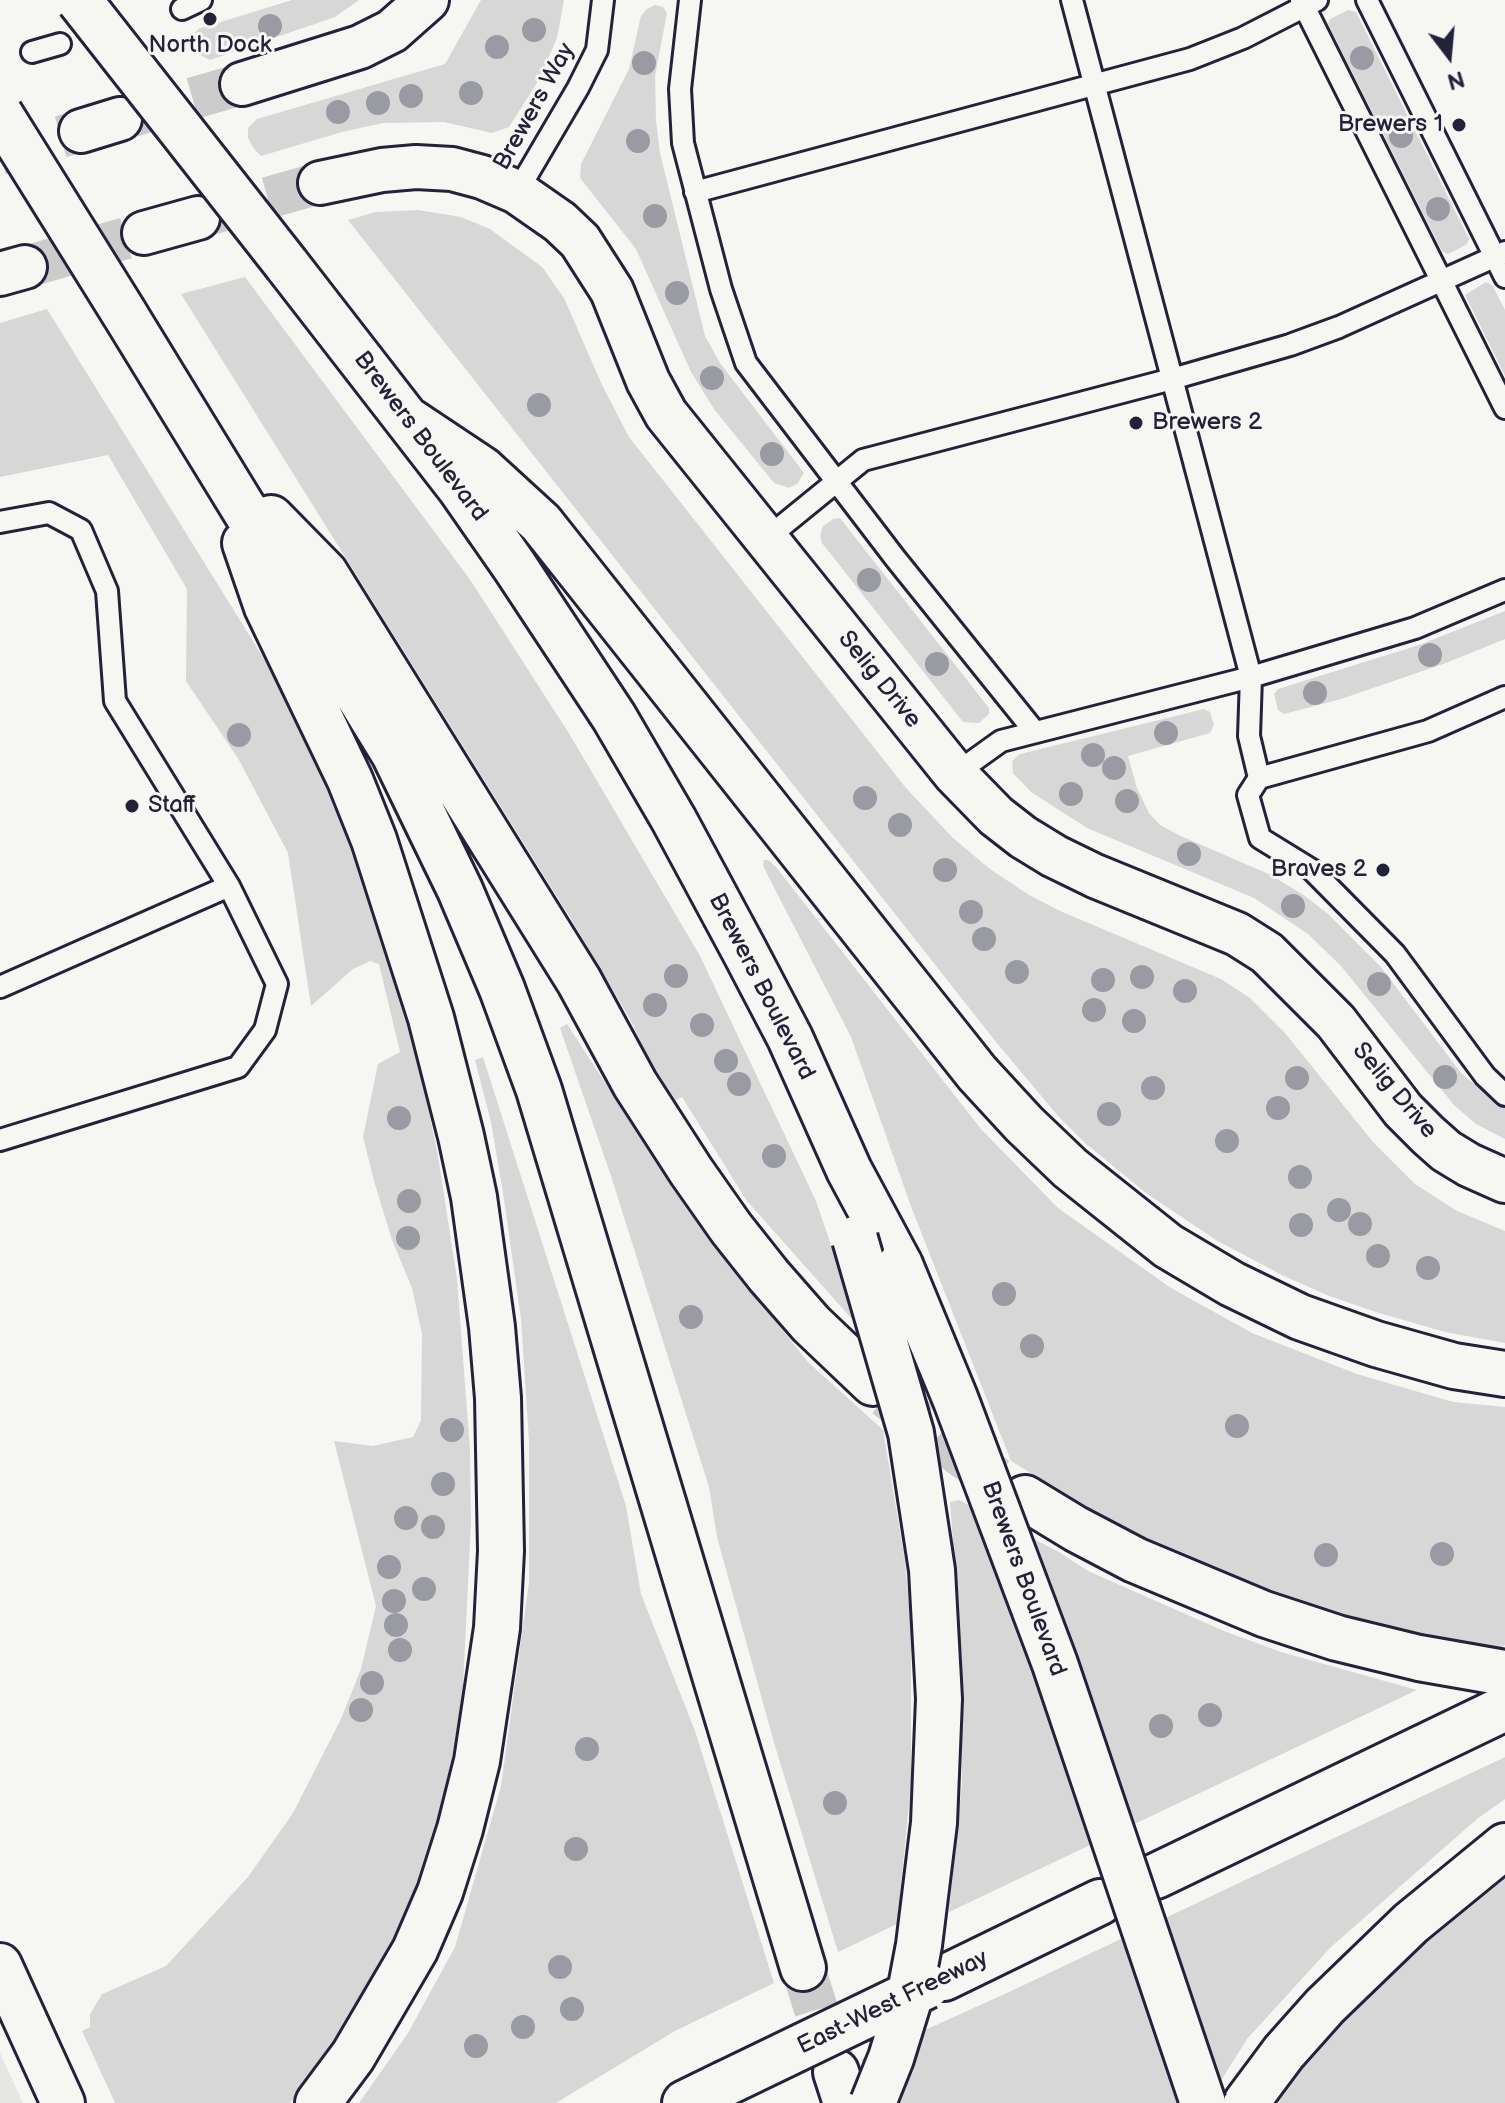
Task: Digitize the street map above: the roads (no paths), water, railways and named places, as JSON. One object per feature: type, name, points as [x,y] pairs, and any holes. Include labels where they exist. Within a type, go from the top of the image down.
[{"type":"highway","name":"Brewers Boulevard","points":[[79,0],[410,421],[515,567],[629,743],[674,820],[783,1026],[849,1170],[900,1265],[955,1398],[1055,1664],[1203,2103]]},
{"type":"highway","points":[[0,114],[219,465],[394,754],[460,890],[502,989],[539,1090],[803,1968]]},
{"type":"highway","points":[[410,421],[482,469],[541,523],[936,1024],[1024,1124],[1070,1168],[1168,1246],[1232,1284],[1300,1317],[1376,1344],[1454,1366],[1505,1374]]},
{"type":"highway","points":[[219,465],[325,573],[579,981],[635,1084],[731,1228],[811,1324],[873,1383]]},
{"type":"highway","points":[[219,465],[267,607],[350,780],[374,840],[427,1003],[474,1197],[492,1327],[498,1398],[501,1551],[497,1628],[477,1761],[460,1829],[440,1892],[415,1950],[353,2056],[318,2103]]},
{"type":"highway","points":[[849,1170],[855,1239],[911,1433],[932,1570],[939,1699],[934,1823],[919,1945],[908,2003],[873,2103]]},
{"type":"highway","points":[[1025,1498],[1076,1529],[1147,1565],[1264,1614],[1337,1638],[1419,1658],[1505,1673]]},
{"type":"highway","points":[[1156,1876],[1505,1708]]},
{"type":"highway","points":[[1246,2103],[1284,2052],[1325,2006],[1411,1923],[1505,1846]]},
{"type":"highway","name":"East-West Freeway","points":[[685,2103],[1100,1902]]},
{"type":"street","points":[[242,84],[360,47],[392,31],[427,0]]},
{"type":"street","points":[[81,131],[120,119]]},
{"type":"street","name":"Selig Drive","points":[[320,183],[382,170],[416,167],[452,169],[482,177],[517,192],[560,222],[580,241],[612,291],[648,381],[666,414],[955,774],[996,816],[1054,856],[1237,934],[1267,953],[1336,1022],[1403,1110],[1428,1135],[1469,1165],[1505,1181]]},
{"type":"street","points":[[144,233],[198,218]]},
{"type":"street","points":[[0,1965],[63,2103]]},
{"type":"lane","points":[[182,9],[201,0]]},
{"type":"lane","name":"Brewers Way","points":[[517,192],[597,50],[603,0]]},
{"type":"lane","points":[[690,0],[680,89],[683,143],[721,289],[746,363],[1035,732]]},
{"type":"lane","points":[[1072,0],[1251,677],[1249,736],[1259,778]]},
{"type":"lane","points":[[1367,0],[1500,254],[1505,277]]},
{"type":"lane","points":[[695,192],[1190,59],[1243,38],[1307,2],[1505,408]]},
{"type":"lane","points":[[32,52],[60,44]]},
{"type":"lane","points":[[766,539],[863,460],[1172,379],[1302,341],[1500,254]]},
{"type":"lane","points":[[0,522],[49,513],[81,530],[107,591],[115,701],[229,886],[277,984],[265,1030],[238,1067],[0,1140]]},
{"type":"lane","points":[[955,774],[1001,741],[1251,677],[1415,628],[1505,590]]},
{"type":"lane","points":[[1505,697],[1428,731],[1259,778],[1248,795],[1260,838],[1312,870],[1395,954],[1485,1076],[1505,1095]]},
{"type":"lane","points":[[0,987],[229,886]]},
{"type":"tunnel","points":[[132,116],[242,84]]},
{"type":"tunnel","points":[[0,154],[81,131]]},
{"type":"tunnel","points":[[207,215],[320,183]]},
{"type":"tunnel","points":[[25,267],[144,233]]},
{"type":"tunnel","points":[[886,1396],[997,1479]]},
{"type":"tunnel","points":[[803,1968],[836,2072]]},
{"type":"place","name":"North Dock","points":[[210,19]]},
{"type":"place","name":"Brewers 1","points":[[1459,125]]},
{"type":"place","name":"Brewers 2","points":[[1136,423]]},
{"type":"place","name":"Staff","points":[[132,806]]},
{"type":"place","name":"Braves 2","points":[[1383,870]]}]
